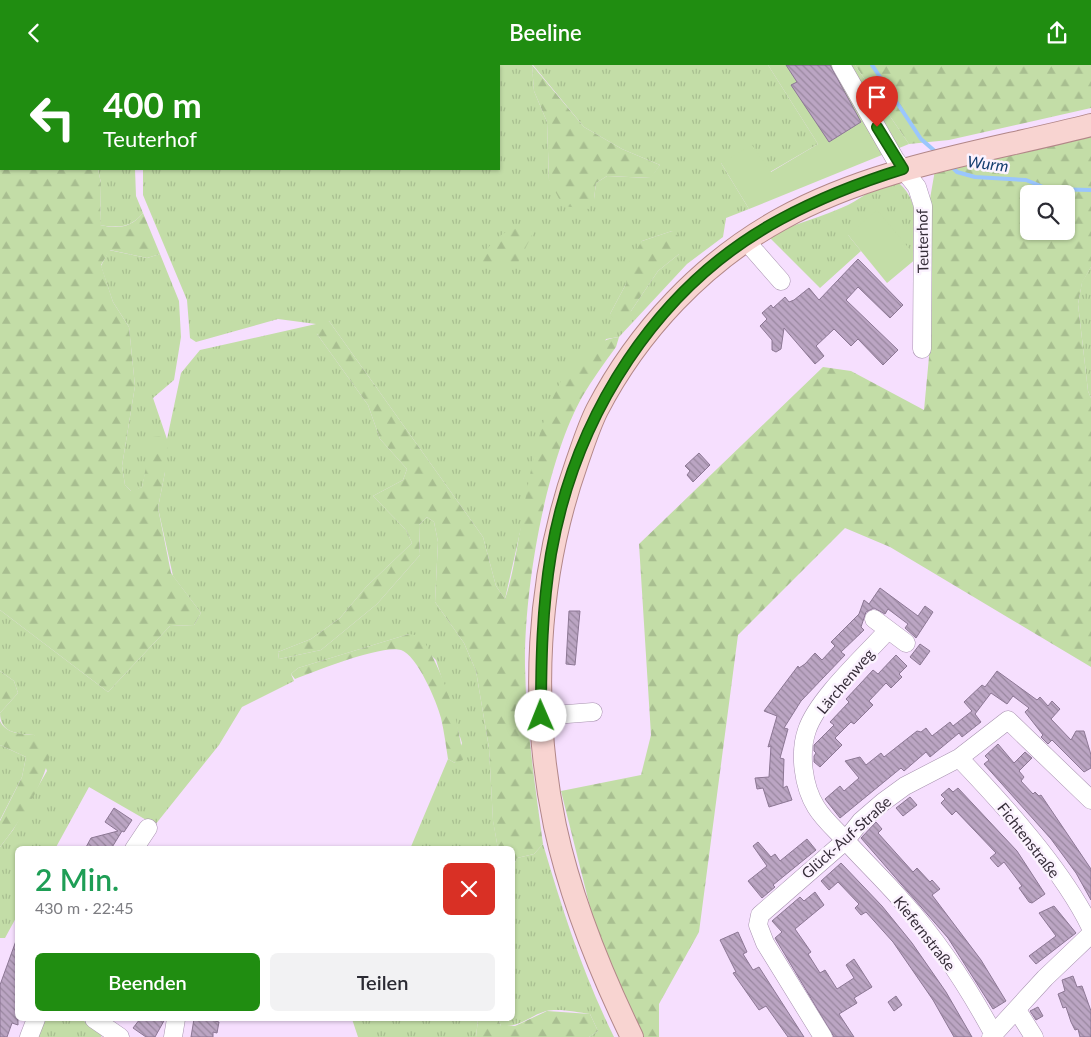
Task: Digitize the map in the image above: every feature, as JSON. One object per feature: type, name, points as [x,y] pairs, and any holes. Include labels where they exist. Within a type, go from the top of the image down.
[{"type":"main road","points":[[632,1037],[609,991],[583,926],[566,868],[554,824],[541,716],[540,653],[551,552],[566,492],[597,411],[640,341],[703,273],[779,219],[808,205],[907,168],[1091,125]]},
{"type":"street","name":"Teuterhof","points":[[841,65],[907,168],[917,187],[923,206],[922,349]]},
{"type":"street","points":[[746,241],[781,281]]},
{"type":"street","points":[[874,619],[906,643]]},
{"type":"street","name":"Lärchenweg","points":[[845,841],[815,806],[806,785],[803,744],[807,728],[827,697],[888,630]]},
{"type":"street","points":[[541,716],[593,712]]},
{"type":"street","name":"Glück-Auf-Straße","points":[[823,1037],[781,973],[758,925],[760,915],[845,841],[860,821],[905,786],[960,758],[1008,720],[1091,800]]},
{"type":"street","name":"Fichtenstraße","points":[[960,758],[1002,805],[1054,871],[1082,909],[1091,928]]},
{"type":"street","points":[[136,846],[148,828]]},
{"type":"street","name":"Kiefernstraße","points":[[845,841],[904,903],[934,940],[964,983],[992,1035]]},
{"type":"street","points":[[992,1035],[1018,1010],[1045,978],[1091,934]]},
{"type":"street","points":[[1018,1010],[1034,1037]]},
{"type":"street","points":[[29,1037],[35,1021]]},
{"type":"street","points":[[97,1021],[120,1037]]},
{"type":"street","points":[[173,1037],[176,1021]]},
{"type":"green space","points":[[500,65],[532,65],[534,91],[547,122],[549,180],[594,199],[596,183],[607,176],[650,178],[660,165],[622,149],[584,127],[533,65],[768,65],[818,144],[770,172],[721,163],[749,209],[726,218],[723,237],[687,264],[619,337],[606,339],[523,519],[505,599],[496,586],[483,537],[329,321],[317,334],[368,405],[380,439],[407,469],[403,480],[373,496],[406,530],[412,543],[366,587],[340,618],[311,639],[278,652],[279,659],[321,650],[377,604],[420,555],[419,525],[427,517],[434,522],[438,542],[435,602],[464,643],[476,671],[489,748],[493,820],[497,846],[411,846],[448,759],[455,763],[462,743],[436,660],[409,634],[298,668],[291,674],[294,681],[242,707],[219,745],[155,825],[89,787],[57,846],[15,846],[15,920],[5,938],[0,938],[0,847],[13,830],[47,771],[34,735],[11,731],[3,725],[1,720],[0,713],[18,693],[14,681],[0,671],[0,610],[108,692],[170,626],[194,625],[201,613],[173,576],[158,508],[165,472],[147,466],[142,487],[132,492],[125,485],[122,466],[135,386],[129,327],[113,302],[101,266],[109,250],[147,258],[160,254],[179,301],[181,337],[174,380],[153,398],[167,439],[181,373],[200,350],[316,324],[278,319],[196,342],[190,338],[187,300],[143,195],[143,170],[500,170]],"holes":[[[672,231],[679,254],[658,271],[631,311],[610,314],[626,284],[642,241]]]},
{"type":"green space","points":[[532,65],[584,127],[622,149],[660,165],[651,178],[607,176],[596,183],[594,199],[589,209],[563,206],[549,180],[547,122],[534,91]]},
{"type":"green space","points":[[768,65],[855,65],[909,144],[749,209],[721,163],[752,145],[771,172],[818,144]]},
{"type":"green space","points":[[855,65],[1091,65],[1091,108],[949,140],[909,144]]},
{"type":"green space","points":[[1091,133],[1091,267],[1082,283],[1078,304],[1088,391],[1091,398],[1091,667],[890,547],[845,528],[738,635],[699,932],[659,1004],[659,1037],[642,1037],[603,959],[561,791],[641,775],[651,735],[639,544],[823,367],[851,371],[924,410],[929,357],[927,216],[935,170]]},
{"type":"green space","points":[[0,170],[98,170],[101,183],[100,225],[124,226],[134,222],[143,213],[160,254],[147,258],[110,250],[101,265],[113,302],[129,327],[135,386],[122,466],[125,485],[131,491],[142,487],[152,437],[159,436],[168,440],[165,472],[158,508],[171,573],[201,613],[194,625],[170,626],[108,692],[0,610]]},
{"type":"green space","points":[[98,170],[135,170],[136,196],[143,213],[134,222],[124,226],[100,225],[101,183]]},
{"type":"green space","points":[[895,180],[903,187],[913,205],[917,258],[848,235],[861,251],[820,288],[768,236],[848,205],[876,188]]},
{"type":"green space","points":[[877,210],[917,258],[887,283],[848,235]]},
{"type":"green space","points":[[524,225],[534,231],[518,263],[478,266],[490,245],[496,239],[508,231]]},
{"type":"green space","points":[[672,231],[682,239],[679,254],[658,271],[631,311],[616,322],[610,314],[626,284],[628,264],[642,241]]},
{"type":"green space","points":[[1091,267],[1091,398],[1088,391],[1078,304],[1082,282]]},
{"type":"green space","points":[[329,321],[483,537],[496,586],[505,599],[513,568],[536,447],[549,407],[566,374],[589,349],[619,337],[616,347],[582,397],[569,425],[557,457],[539,528],[528,601],[525,666],[529,733],[543,844],[534,854],[517,858],[515,862],[515,846],[497,846],[493,821],[489,748],[476,671],[464,643],[435,602],[438,542],[434,522],[427,517],[419,525],[420,555],[377,604],[321,650],[279,659],[278,652],[311,639],[340,618],[366,587],[412,543],[406,530],[373,496],[403,480],[407,469],[380,439],[368,405],[317,334],[318,323]]},
{"type":"green space","points":[[409,634],[421,636],[443,680],[454,711],[463,760],[455,763],[448,759],[441,718],[431,691],[420,669],[401,650],[392,649],[365,654],[295,679],[291,674],[298,668]]},
{"type":"green space","points":[[0,671],[14,681],[18,693],[0,713]]},
{"type":"green space","points":[[0,721],[10,731],[34,735],[51,751],[43,777],[31,802],[0,847],[0,821],[22,777],[26,757],[0,745]]},
{"type":"green space","points":[[0,745],[26,757],[22,777],[0,820]]},
{"type":"green space","points":[[543,844],[574,942],[614,1037],[589,1037],[598,1031],[590,1014],[574,1011],[546,1011],[514,1025],[501,1026],[499,1021],[515,1021],[515,863],[517,858],[534,854]]},
{"type":"green space","points":[[547,1011],[590,1014],[598,1031],[589,1037],[476,1037],[478,1021],[499,1021],[501,1026],[515,1026]]},
{"type":"green space","points":[[38,1021],[84,1021],[103,1034],[101,1037],[33,1037]]},
{"type":"green space","points":[[353,1021],[478,1021],[476,1037],[358,1037]]},
{"type":"building","points":[[786,65],[830,65],[861,122],[829,142],[791,85],[797,82]]},
{"type":"building","points":[[858,259],[903,305],[890,318],[858,287],[846,300],[898,350],[883,365],[858,339],[851,346],[834,329],[816,346],[824,356],[815,364],[784,328],[781,349],[776,352],[772,350],[772,340],[760,326],[767,319],[762,313],[771,305],[773,308],[785,297],[789,302],[794,300],[809,288],[819,300]]},
{"type":"building","points":[[699,453],[710,465],[693,482],[687,475],[690,471],[685,466]]},
{"type":"building","points":[[880,588],[918,616],[925,606],[933,612],[916,638],[905,628],[908,624],[888,609],[885,614],[874,608],[866,612],[861,627],[864,630],[841,652],[845,655],[801,701],[784,728],[788,729],[780,758],[784,759],[783,788],[787,786],[792,800],[769,807],[763,788],[757,789],[755,778],[769,777],[771,746],[768,747],[777,716],[764,711],[798,666],[799,668],[805,664],[815,653],[822,660],[835,646],[831,642],[859,614],[864,600],[869,604]]},
{"type":"building","points":[[569,611],[580,611],[575,665],[566,664]]},
{"type":"building","points":[[920,644],[930,651],[920,665],[910,657]]},
{"type":"building","points":[[896,655],[907,666],[899,674],[902,677],[891,688],[886,683],[869,701],[873,705],[854,724],[851,722],[835,738],[842,745],[820,767],[814,762],[816,753],[814,745],[834,725],[830,722],[849,702],[846,699],[873,670],[878,674]]},
{"type":"building","points":[[997,671],[1037,700],[1040,697],[1048,706],[1052,701],[1060,709],[1051,719],[1071,740],[1076,731],[1084,731],[1091,755],[1091,768],[1084,772],[1052,740],[1048,744],[1041,737],[1043,735],[1025,712],[1029,708],[1013,696],[1007,704],[991,693],[975,714],[981,722],[962,737],[959,733],[930,757],[926,752],[904,771],[901,768],[840,818],[825,799],[840,786],[844,791],[859,778],[845,761],[860,757],[866,765],[881,753],[884,757],[917,731],[921,732],[926,728],[932,736],[950,722],[953,726],[972,711],[964,702],[982,685],[985,687]]},
{"type":"building","points":[[998,744],[1014,763],[1025,752],[1032,758],[1019,771],[1024,777],[1021,781],[1033,794],[1035,792],[1039,796],[1041,795],[1091,869],[1091,900],[1076,873],[1051,839],[984,764],[989,760],[985,756]]},
{"type":"building","points":[[949,788],[953,792],[958,788],[1017,851],[1045,894],[1032,903],[1029,902],[1019,888],[1022,886],[1004,862],[998,867],[990,858],[996,853],[956,811],[952,815],[941,803],[945,799],[941,795]]},
{"type":"building","points":[[910,797],[917,805],[903,816],[896,808]]},
{"type":"building","points":[[114,808],[132,820],[124,832],[122,831],[113,846],[87,846],[91,838],[118,831],[105,822]]},
{"type":"building","points":[[876,822],[882,829],[878,833],[913,872],[917,868],[930,882],[932,880],[940,889],[932,895],[981,960],[1006,1001],[993,1009],[948,938],[861,838]]},
{"type":"building","points":[[807,839],[816,850],[773,885],[775,887],[762,898],[748,881],[767,866],[753,846],[758,842],[771,857],[775,854],[780,861]]},
{"type":"building","points":[[841,863],[882,906],[912,943],[946,992],[972,1037],[954,1037],[933,1000],[893,942],[866,912],[861,915],[855,908],[859,904],[838,882],[829,890],[821,881]]},
{"type":"building","points":[[815,892],[824,905],[795,929],[811,952],[808,954],[820,973],[825,970],[837,989],[854,978],[846,965],[854,959],[872,987],[854,998],[857,1003],[839,1014],[854,1037],[834,1037],[775,938],[782,932],[772,921],[800,897],[804,901]]},
{"type":"building","points":[[1054,906],[1076,933],[1036,964],[1029,956],[1056,936],[1039,913]]},
{"type":"building","points":[[738,932],[747,952],[743,954],[753,970],[759,967],[804,1037],[788,1037],[766,1006],[759,1010],[733,973],[736,972],[720,940]]},
{"type":"building","points":[[15,944],[15,1021],[18,1021],[18,1025],[12,1023],[7,1037],[0,1037],[0,985]]},
{"type":"building","points":[[1073,976],[1077,987],[1082,986],[1091,1011],[1091,1037],[1080,1037],[1078,1029],[1075,1030],[1071,1022],[1066,1007],[1063,1008],[1058,994],[1065,991],[1062,980]]},
{"type":"building","points":[[896,996],[902,1005],[894,1011],[888,1002]]},
{"type":"building","points":[[1038,1007],[1043,1016],[1036,1020],[1030,1011]]},
{"type":"building","points":[[138,1021],[164,1021],[155,1037],[146,1037],[133,1028]]},
{"type":"building","points":[[194,1021],[219,1022],[217,1033],[213,1032],[213,1037],[191,1037]]},
{"type":"waterway","name":"Wurm","points":[[872,65],[921,139],[937,153]]},
{"type":"waterway","name":"Wurm","points":[[951,166],[957,172],[975,177],[1026,180],[1048,189],[1091,190]]},
{"type":"route","points":[[541,716],[540,653],[544,602],[551,552],[566,492],[597,411],[640,341],[703,273],[779,219],[836,193],[903,169],[895,159],[877,127]]}]
